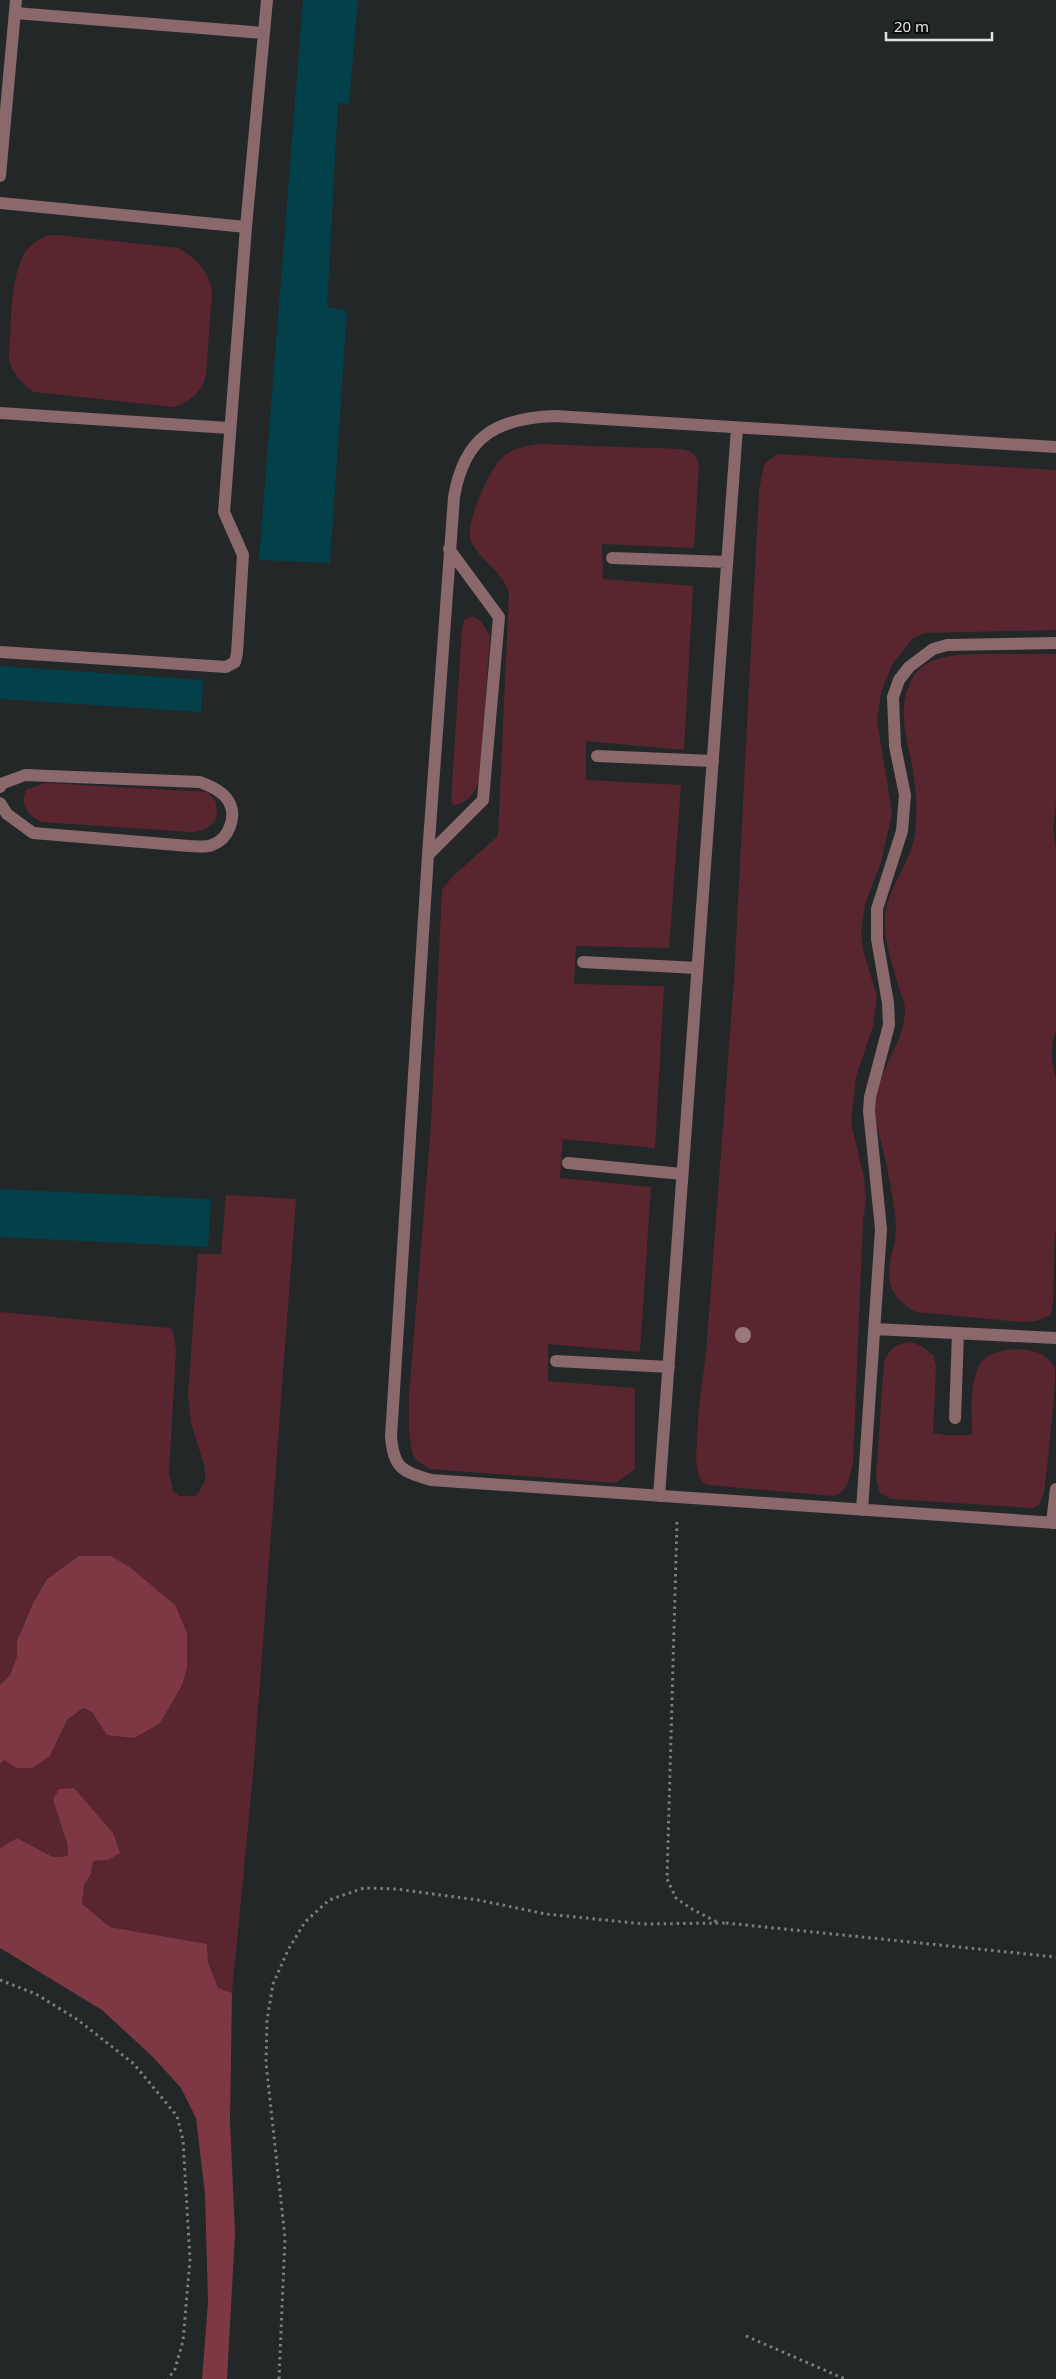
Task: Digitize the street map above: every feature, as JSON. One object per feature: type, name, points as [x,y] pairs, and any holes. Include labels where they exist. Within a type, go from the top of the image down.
[{"type":"lane","points":[[0,176],[16,0]]},
{"type":"lane","points":[[0,652],[226,667],[235,662],[243,555],[224,512],[246,227],[267,0]]},
{"type":"lane","points":[[15,13],[264,33]]},
{"type":"lane","points":[[0,203],[246,227]]},
{"type":"lane","points":[[0,413],[230,428]]},
{"type":"lane","points":[[1056,447],[555,416],[529,417],[508,423],[477,441],[458,474],[450,549],[428,856],[391,1437],[393,1455],[397,1463],[407,1473],[431,1480],[1054,1523],[1056,1489]]},
{"type":"lane","points":[[659,1496],[737,428]]},
{"type":"lane","points":[[428,856],[483,800],[499,616],[450,549]]},
{"type":"lane","points":[[612,558],[727,562]]},
{"type":"lane","points":[[862,1510],[881,1229],[868,1111],[889,1024],[888,1003],[877,939],[877,909],[902,831],[905,795],[895,746],[893,696],[899,680],[909,667],[933,648],[947,645],[1056,643]]},
{"type":"lane","points":[[597,756],[713,761]]},
{"type":"lane","points":[[0,787],[1,784],[11,779],[25,775],[200,782],[215,788],[229,802],[232,815],[229,831],[220,841],[212,845],[188,846],[33,833],[7,814],[0,803]]},
{"type":"lane","points":[[583,962],[698,968]]},
{"type":"lane","points":[[568,1163],[682,1174]]},
{"type":"lane","points":[[874,1329],[1056,1338]]},
{"type":"lane","points":[[955,1418],[958,1334]]},
{"type":"lane","points":[[556,1361],[668,1367]]},
{"type":"path","points":[[678,1498],[667,1879],[676,1898],[715,1922],[1056,1957]]},
{"type":"path","points":[[279,2379],[285,2238],[266,2063],[267,2020],[273,1984],[288,1950],[305,1922],[329,1900],[364,1888],[396,1889],[478,1900],[546,1914],[644,1924],[727,1923]]},
{"type":"path","points":[[0,1980],[36,1994],[78,2020],[134,2064],[177,2116],[183,2140],[190,2259],[183,2341],[176,2369],[168,2379]]},
{"type":"path","points":[[746,2336],[844,2379]]},
{"type":"shaded area","points":[[48,235],[178,248],[201,266],[208,278],[212,292],[206,374],[202,386],[195,395],[173,407],[34,392],[21,382],[12,369],[9,358],[12,298],[18,268],[24,255],[31,245]]},
{"type":"shaded area","points":[[540,444],[681,449],[692,453],[699,464],[694,548],[602,544],[603,579],[693,586],[684,750],[586,741],[586,780],[681,785],[669,948],[576,946],[574,984],[664,986],[655,1148],[563,1139],[560,1178],[651,1187],[640,1352],[548,1344],[548,1381],[635,1388],[635,1469],[616,1483],[430,1469],[416,1460],[412,1452],[409,1430],[409,1396],[431,1124],[442,890],[453,876],[498,836],[509,594],[502,579],[480,555],[471,541],[471,523],[484,486],[501,459],[514,450]]},
{"type":"shaded area","points":[[777,454],[1056,470],[1056,630],[925,633],[913,638],[893,663],[881,692],[877,720],[892,813],[881,862],[865,904],[861,932],[863,950],[877,996],[873,1026],[856,1077],[851,1123],[864,1177],[866,1200],[863,1221],[853,1462],[846,1487],[833,1496],[709,1485],[703,1483],[699,1477],[696,1459],[699,1406],[706,1353],[734,980],[759,491],[764,464]]},
{"type":"shaded area","points":[[473,616],[481,621],[490,636],[480,778],[467,800],[453,805],[451,801],[462,630],[464,620]]},
{"type":"shaded area","points":[[970,654],[1056,654],[1056,800],[1053,830],[1056,848],[1056,1030],[1052,1054],[1056,1079],[1056,1230],[1051,1315],[1036,1321],[1021,1322],[916,1312],[898,1298],[891,1286],[889,1271],[896,1233],[895,1218],[889,1177],[876,1120],[875,1103],[883,1073],[901,1032],[905,1010],[888,949],[885,929],[889,898],[908,856],[915,834],[916,795],[905,731],[904,707],[910,683],[927,663],[943,657]]},
{"type":"shaded area","points":[[46,783],[207,792],[215,800],[217,813],[209,827],[191,832],[41,822],[28,812],[24,799],[27,789]]},
{"type":"shaded area","points":[[226,1195],[296,1199],[253,1775],[232,1993],[218,1988],[208,1962],[207,1944],[110,1927],[82,1904],[84,1885],[91,1874],[93,1861],[108,1860],[88,1805],[74,1788],[53,1800],[67,1843],[68,1856],[53,1857],[17,1838],[0,1848],[0,1764],[4,1759],[17,1768],[50,1756],[67,1720],[83,1708],[92,1712],[160,1723],[169,1705],[175,1605],[153,1587],[79,1556],[47,1579],[33,1603],[17,1641],[17,1656],[10,1675],[0,1685],[0,1312],[170,1328],[173,1332],[176,1350],[169,1474],[173,1491],[179,1496],[196,1496],[205,1481],[205,1468],[191,1423],[188,1396],[198,1254],[221,1254]]},
{"type":"shaded area","points":[[911,1342],[923,1347],[934,1356],[936,1366],[933,1433],[945,1435],[972,1435],[974,1380],[980,1364],[987,1357],[996,1352],[1020,1349],[1042,1355],[1050,1361],[1055,1369],[1054,1394],[1044,1493],[1039,1505],[1033,1508],[891,1499],[880,1493],[876,1478],[884,1362],[894,1348]]},
{"type":"shaded area","points":[[79,1556],[111,1556],[131,1568],[175,1605],[187,1633],[187,1668],[182,1685],[160,1723],[134,1738],[107,1735],[92,1712],[83,1708],[67,1720],[50,1756],[32,1768],[17,1768],[4,1760],[0,1764],[0,1685],[10,1675],[17,1656],[17,1641],[33,1603],[47,1579]]},
{"type":"shaded area","points":[[74,1788],[113,1833],[120,1853],[108,1860],[93,1861],[91,1874],[84,1885],[82,1904],[110,1927],[207,1944],[208,1962],[218,1988],[232,1993],[230,2122],[235,2233],[227,2379],[202,2379],[208,2303],[205,2194],[196,2118],[181,2088],[153,2057],[102,2010],[0,1948],[0,1848],[17,1838],[53,1857],[68,1856],[67,1843],[53,1800],[59,1789]]},
{"type":"building","points":[[303,0],[358,0],[349,104],[338,103],[327,307],[347,311],[330,563],[259,560]]},
{"type":"building","points":[[0,666],[203,680],[201,712],[0,699]]},
{"type":"building","points":[[0,1189],[211,1199],[208,1247],[0,1237]]}]
